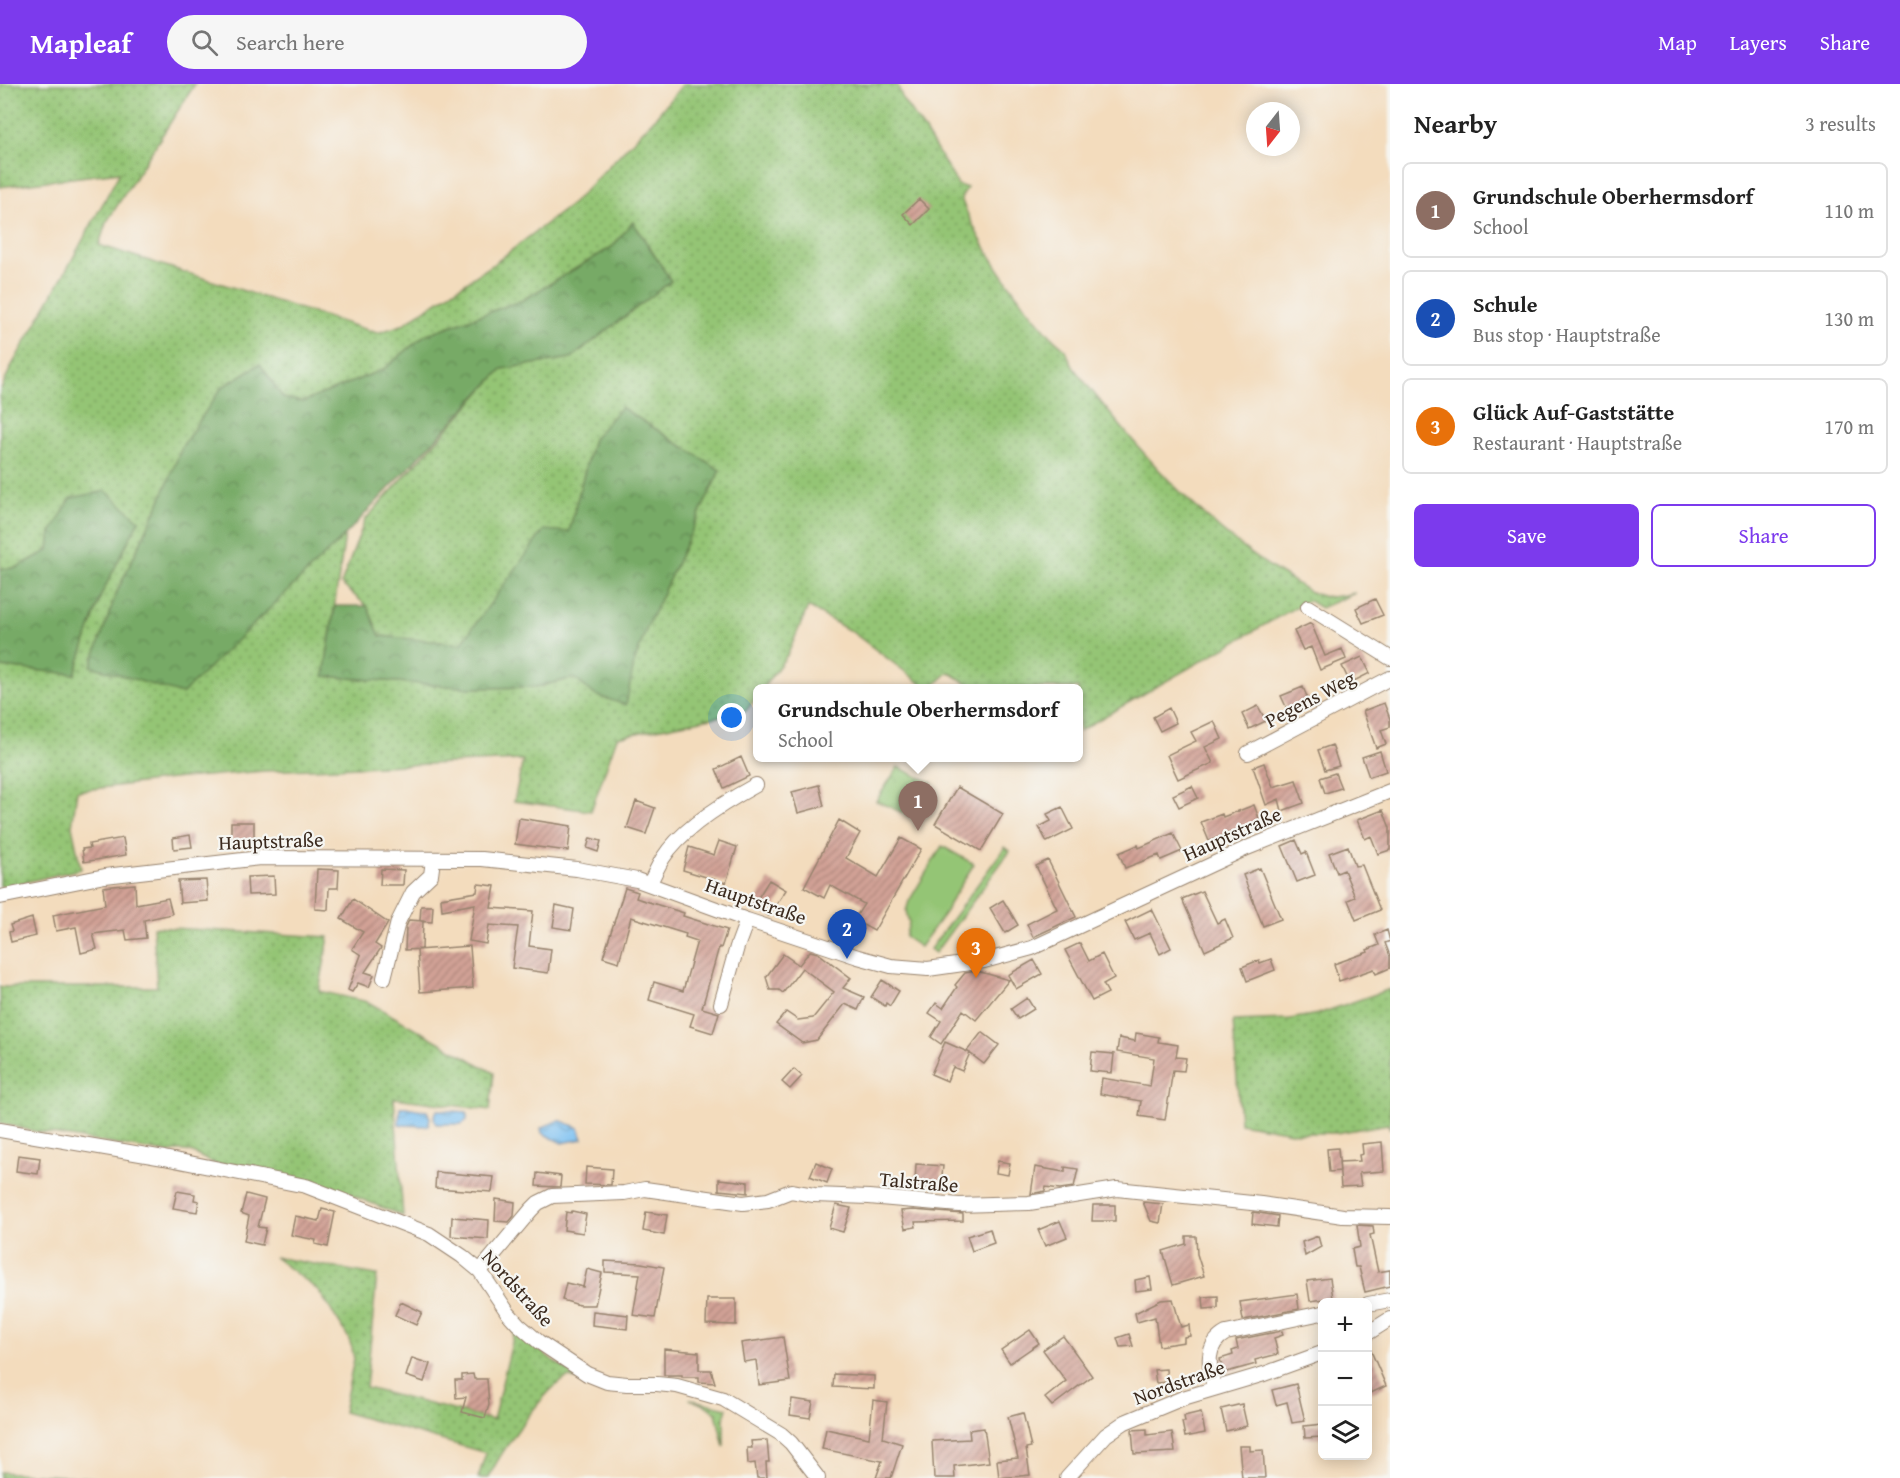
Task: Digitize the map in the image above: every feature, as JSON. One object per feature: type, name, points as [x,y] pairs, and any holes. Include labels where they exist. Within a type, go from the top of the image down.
[{"type":"street","points":[[1308,607],[1390,658]]},
{"type":"street","name":"Pegens Weg","points":[[1248,753],[1390,678]]},
{"type":"street","points":[[650,883],[664,856],[688,830],[722,804],[756,785]]},
{"type":"street","name":"Hauptstraße","points":[[0,897],[75,881],[177,866],[260,858],[483,859],[577,869],[650,883],[747,920],[891,966],[928,969],[1016,954],[1237,853],[1390,791]]},
{"type":"street","points":[[384,978],[398,922],[413,892],[431,875],[433,860]]},
{"type":"street","points":[[721,1004],[737,946],[747,920]]},
{"type":"street","name":"Nordstraße","points":[[0,1130],[164,1158],[306,1186],[429,1234],[480,1271],[518,1324],[539,1342],[587,1374],[607,1382],[657,1383],[677,1386],[723,1399],[781,1434],[819,1478]]},
{"type":"street","name":"Talstraße","points":[[480,1271],[531,1210],[538,1203],[552,1196],[624,1193],[645,1189],[721,1202],[742,1203],[768,1200],[791,1191],[814,1195],[982,1205],[1029,1203],[1117,1189],[1261,1204],[1343,1216],[1390,1217]]},
{"type":"street","points":[[1372,1303],[1390,1300]]},
{"type":"street","points":[[1214,1388],[1210,1368],[1212,1347],[1216,1339],[1226,1333],[1318,1314]]},
{"type":"street","points":[[1372,1330],[1390,1319]]},
{"type":"street","name":"Nordstraße","points":[[1067,1478],[1116,1427],[1183,1398],[1264,1374],[1318,1355]]},
{"type":"green space","points":[[0,84],[195,84],[106,223],[99,245],[377,333],[402,325],[491,266],[573,203],[654,119],[683,84],[897,84],[904,102],[958,185],[967,188],[961,198],[968,216],[999,270],[1037,321],[1063,347],[1076,371],[1146,455],[1197,508],[1225,533],[1283,575],[1320,596],[1355,593],[1321,608],[1308,600],[1083,729],[1083,684],[968,684],[949,672],[936,684],[922,684],[852,632],[808,607],[788,654],[766,684],[753,684],[753,701],[746,711],[617,737],[591,811],[514,801],[523,760],[264,771],[172,779],[77,791],[72,826],[81,869],[0,886],[0,667],[75,674],[101,595],[139,520],[51,533],[49,550],[16,568],[0,569],[0,391],[12,365],[120,172],[0,187]],"holes":[[[633,222],[671,281],[571,358],[502,369],[365,520],[341,584],[367,606],[380,636],[461,644],[544,531],[569,532],[593,439],[720,470],[647,627],[634,663],[595,695],[574,678],[536,687],[472,688],[324,676],[345,535],[182,693],[116,594],[158,506],[183,445],[222,388],[260,364],[283,398],[303,402],[384,369],[425,335],[523,300],[612,247]]]},
{"type":"green space","points":[[633,222],[671,281],[571,358],[502,369],[345,535],[182,694],[91,666],[116,594],[158,506],[183,445],[222,387],[260,364],[283,398],[303,402],[384,369],[425,335],[523,300],[612,247]]},
{"type":"green space","points":[[621,407],[720,470],[647,627],[634,663],[626,705],[595,695],[574,678],[536,687],[471,688],[324,676],[335,606],[367,606],[380,636],[461,644],[544,530],[569,532],[593,439]]},
{"type":"green space","points":[[106,491],[139,520],[101,595],[75,674],[0,667],[0,569],[16,568],[49,550],[51,533],[71,498]]},
{"type":"green space","points":[[898,767],[932,783],[910,816],[876,801]]},
{"type":"green space","points":[[942,846],[974,864],[947,910],[920,947],[905,937],[909,923],[906,911],[909,901]]},
{"type":"green space","points":[[1005,847],[1010,851],[935,953],[930,949]]},
{"type":"green space","points":[[153,927],[329,937],[319,991],[368,1002],[494,1073],[490,1110],[394,1098],[403,1216],[317,1183],[228,1168],[194,1153],[176,1151],[167,1153],[34,1131],[0,1123],[0,987],[157,987]]},
{"type":"green space","points":[[1390,989],[1390,1129],[1388,1124],[1336,1133],[1297,1133],[1240,1123],[1233,1021],[1290,1019],[1318,1014]]},
{"type":"green space","points":[[274,1257],[377,1275],[366,1388],[493,1420],[515,1330],[556,1363],[591,1384],[569,1377],[560,1382],[524,1422],[489,1478],[478,1478],[486,1453],[343,1412],[354,1359],[348,1337],[319,1291]]},
{"type":"green space","points":[[689,1399],[727,1408],[724,1419],[724,1447],[716,1413],[705,1405]]},
{"type":"green space","points":[[0,1472],[94,1478],[0,1478]]},
{"type":"water","points":[[400,1107],[427,1111],[430,1118],[428,1126],[399,1125]]},
{"type":"water","points":[[437,1110],[467,1112],[467,1120],[462,1124],[436,1124],[434,1118]]},
{"type":"water","points":[[559,1120],[579,1128],[583,1139],[562,1143],[542,1133],[541,1128]]},
{"type":"building","points":[[919,199],[929,209],[913,225],[903,214]]},
{"type":"building","points":[[1375,599],[1383,615],[1363,623],[1356,608]]},
{"type":"building","points":[[1311,623],[1325,656],[1342,649],[1346,659],[1320,670],[1311,647],[1303,650],[1294,631]]},
{"type":"building","points":[[1362,657],[1370,673],[1350,683],[1342,666]]},
{"type":"building","points":[[1303,687],[1310,704],[1289,713],[1281,696]]},
{"type":"building","points":[[1384,703],[1390,719],[1390,727],[1381,730],[1386,744],[1376,748],[1363,711]]},
{"type":"building","points":[[1258,706],[1266,721],[1249,729],[1242,714]]},
{"type":"building","points":[[1169,708],[1176,723],[1160,731],[1153,717]]},
{"type":"building","points":[[1214,721],[1222,739],[1205,747],[1213,763],[1178,779],[1167,755],[1196,741],[1191,732]]},
{"type":"building","points":[[1332,745],[1339,766],[1325,770],[1318,750]]},
{"type":"building","points":[[1380,751],[1386,771],[1369,777],[1362,757]]},
{"type":"building","points":[[741,757],[749,776],[724,788],[716,769]]},
{"type":"building","points":[[1264,763],[1273,787],[1296,780],[1304,803],[1282,811],[1279,799],[1266,805],[1253,767]]},
{"type":"building","points":[[1335,773],[1341,788],[1325,793],[1320,778]]},
{"type":"building","points":[[819,785],[824,806],[798,813],[792,792]]},
{"type":"building","points":[[1192,786],[1198,798],[1179,807],[1173,795]]},
{"type":"building","points":[[957,787],[1003,814],[981,851],[935,824]]},
{"type":"building","points":[[636,801],[655,808],[646,834],[627,828]]},
{"type":"building","points":[[1254,805],[1260,821],[1209,841],[1201,822],[1222,814],[1223,817]]},
{"type":"building","points":[[1062,807],[1073,829],[1047,842],[1039,827],[1051,821],[1047,814]]},
{"type":"building","points":[[1383,810],[1390,828],[1390,850],[1378,854],[1371,836],[1365,839],[1357,820]]},
{"type":"building","points":[[519,818],[571,826],[568,851],[515,844]]},
{"type":"building","points":[[839,820],[860,833],[846,858],[878,877],[901,838],[921,849],[874,931],[854,920],[864,904],[830,885],[824,898],[804,887]]},
{"type":"building","points":[[231,822],[254,822],[254,841],[231,841]]},
{"type":"building","points":[[1173,833],[1182,851],[1161,860],[1159,855],[1125,868],[1119,853],[1138,845],[1139,848]]},
{"type":"building","points":[[190,835],[192,847],[174,849],[173,838]]},
{"type":"building","points":[[123,838],[126,855],[84,862],[82,849],[90,848],[89,844]]},
{"type":"building","points":[[590,838],[601,841],[598,852],[587,848]]},
{"type":"building","points":[[1296,840],[1302,854],[1306,852],[1315,875],[1297,882],[1282,846]]},
{"type":"building","points":[[719,841],[737,847],[726,883],[683,870],[689,847],[714,855]]},
{"type":"building","points":[[1348,846],[1355,866],[1362,865],[1380,910],[1356,920],[1348,900],[1355,897],[1344,870],[1337,873],[1329,853]]},
{"type":"building","points":[[1048,860],[1076,917],[1033,937],[1027,924],[1057,909],[1036,866]]},
{"type":"building","points":[[1260,868],[1281,919],[1263,926],[1243,875]]},
{"type":"building","points":[[317,869],[339,870],[338,888],[329,888],[328,910],[315,909]]},
{"type":"building","points":[[381,869],[404,870],[403,885],[380,885]]},
{"type":"building","points":[[274,876],[275,894],[248,895],[247,877]]},
{"type":"building","points":[[206,880],[208,901],[180,903],[178,881]]},
{"type":"building","points":[[769,880],[786,890],[769,916],[753,906]]},
{"type":"building","points":[[135,884],[136,904],[168,898],[172,914],[144,920],[146,938],[127,940],[125,930],[93,934],[97,949],[81,953],[76,927],[56,931],[53,915],[105,905],[103,887]]},
{"type":"building","points":[[478,884],[495,886],[491,908],[533,911],[529,946],[551,949],[548,973],[512,968],[518,927],[489,925],[486,944],[469,941],[475,904],[442,910],[441,898],[477,892]]},
{"type":"building","points":[[625,888],[638,892],[636,898],[727,930],[721,948],[719,947],[702,1008],[719,1013],[713,1033],[690,1026],[694,1014],[649,1000],[654,982],[683,991],[697,941],[685,937],[686,934],[631,917],[619,962],[603,957]]},
{"type":"building","points":[[1202,891],[1217,923],[1225,919],[1233,938],[1205,951],[1182,899]]},
{"type":"building","points":[[353,899],[388,923],[375,944],[381,948],[365,972],[374,975],[369,987],[358,983],[352,992],[348,990],[361,955],[352,949],[363,932],[341,919]]},
{"type":"building","points":[[1003,900],[1018,925],[1005,933],[990,908]]},
{"type":"building","points":[[556,905],[574,909],[571,930],[553,927]]},
{"type":"building","points":[[421,906],[433,906],[432,922],[420,921]]},
{"type":"building","points":[[1152,909],[1171,948],[1160,954],[1150,933],[1134,940],[1125,922]]},
{"type":"building","points":[[32,918],[36,936],[11,942],[10,925]]},
{"type":"building","points":[[409,920],[423,921],[422,949],[405,950],[406,927]]},
{"type":"building","points":[[1387,930],[1390,941],[1385,943],[1390,956],[1390,968],[1376,974],[1374,969],[1339,981],[1334,964],[1368,952],[1367,950],[1379,945],[1375,935]]},
{"type":"building","points":[[1080,943],[1089,961],[1102,954],[1114,978],[1103,984],[1108,993],[1092,1001],[1065,950]]},
{"type":"building","points":[[470,946],[473,988],[420,992],[417,950]]},
{"type":"building","points":[[810,951],[818,953],[851,978],[843,988],[864,997],[858,1010],[845,1004],[817,1040],[802,1043],[776,1024],[786,1012],[798,1020],[813,1018],[834,992],[802,968],[783,993],[779,990],[770,990],[766,977],[783,954],[799,965]]},
{"type":"building","points":[[1271,959],[1275,970],[1247,981],[1242,967],[1259,960],[1260,963]]},
{"type":"building","points":[[1034,960],[1042,974],[1016,989],[1008,975]]},
{"type":"building","points":[[977,971],[1009,980],[976,1020],[963,1010],[941,1044],[931,1037],[941,1021],[929,1013],[936,1003],[943,1008],[957,987],[955,985],[965,973]]},
{"type":"building","points":[[882,980],[899,991],[890,1006],[886,1003],[885,1006],[871,997]]},
{"type":"building","points":[[1027,998],[1034,1009],[1018,1019],[1011,1009]]},
{"type":"building","points":[[982,1032],[999,1045],[984,1064],[967,1051]]},
{"type":"building","points":[[1136,1033],[1159,1037],[1158,1042],[1178,1045],[1176,1057],[1186,1058],[1184,1071],[1173,1070],[1165,1120],[1139,1116],[1141,1101],[1100,1094],[1102,1078],[1150,1086],[1154,1058],[1117,1052],[1119,1038],[1135,1041]]},
{"type":"building","points":[[945,1042],[970,1053],[962,1071],[953,1067],[947,1081],[931,1074]]},
{"type":"building","points":[[1092,1052],[1114,1054],[1112,1073],[1090,1071]]},
{"type":"building","points":[[794,1069],[802,1076],[790,1089],[782,1082]]},
{"type":"building","points":[[1382,1142],[1384,1171],[1359,1173],[1361,1186],[1341,1187],[1339,1162],[1360,1161],[1359,1155],[1363,1154],[1362,1144]]},
{"type":"building","points":[[1338,1148],[1340,1171],[1329,1172],[1327,1149]]},
{"type":"building","points":[[18,1155],[40,1158],[38,1174],[16,1171]]},
{"type":"building","points":[[998,1161],[1010,1163],[1008,1175],[996,1173]]},
{"type":"building","points":[[816,1162],[832,1169],[827,1183],[810,1176]]},
{"type":"building","points":[[916,1164],[943,1166],[941,1185],[915,1183]]},
{"type":"building","points":[[586,1167],[612,1169],[611,1185],[585,1184]]},
{"type":"building","points":[[1035,1167],[1065,1172],[1065,1167],[1078,1169],[1074,1187],[1060,1189],[1046,1187],[1045,1191],[1031,1194]]},
{"type":"building","points":[[436,1172],[494,1177],[492,1192],[435,1188]]},
{"type":"building","points":[[537,1173],[561,1176],[560,1187],[536,1186]]},
{"type":"building","points":[[719,1179],[748,1182],[748,1193],[719,1190]]},
{"type":"building","points":[[177,1191],[195,1194],[194,1200],[199,1201],[197,1212],[173,1208]]},
{"type":"building","points":[[246,1194],[265,1199],[258,1227],[266,1228],[262,1245],[244,1241],[249,1216],[241,1213]]},
{"type":"building","points":[[496,1199],[515,1202],[514,1216],[509,1222],[495,1221]]},
{"type":"building","points":[[1143,1202],[1163,1204],[1160,1223],[1151,1221]]},
{"type":"building","points":[[836,1205],[851,1208],[843,1232],[829,1228]]},
{"type":"building","points":[[1093,1205],[1115,1205],[1115,1221],[1092,1221]]},
{"type":"building","points":[[322,1209],[335,1212],[328,1247],[315,1244],[316,1240],[291,1235],[295,1216],[319,1221]]},
{"type":"building","points":[[572,1211],[586,1214],[583,1233],[564,1230],[566,1212],[571,1213]]},
{"type":"building","points":[[901,1211],[963,1214],[963,1221],[915,1222],[916,1227],[905,1229]]},
{"type":"building","points":[[646,1212],[667,1215],[664,1235],[643,1231]]},
{"type":"building","points":[[1253,1212],[1278,1216],[1277,1227],[1252,1224]]},
{"type":"building","points":[[452,1217],[489,1220],[488,1239],[451,1236]]},
{"type":"building","points":[[1060,1221],[1067,1237],[1045,1246],[1038,1230]]},
{"type":"building","points":[[1357,1225],[1373,1226],[1374,1234],[1370,1235],[1378,1272],[1390,1270],[1390,1286],[1365,1292],[1359,1267],[1355,1267],[1352,1249],[1360,1247]]},
{"type":"building","points":[[990,1229],[994,1243],[972,1251],[967,1236]]},
{"type":"building","points":[[1186,1236],[1196,1236],[1197,1254],[1204,1276],[1173,1285],[1163,1251],[1186,1244]]},
{"type":"building","points":[[1318,1236],[1321,1247],[1305,1256],[1302,1242]]},
{"type":"building","points":[[605,1261],[664,1267],[655,1318],[633,1315],[640,1274],[605,1272]]},
{"type":"building","points":[[587,1269],[602,1273],[595,1305],[579,1305],[562,1300],[566,1283],[583,1287]]},
{"type":"building","points":[[1150,1277],[1152,1289],[1136,1291],[1135,1280]]},
{"type":"building","points":[[1330,1278],[1333,1298],[1318,1298],[1318,1300],[1310,1301],[1307,1281]]},
{"type":"building","points":[[1297,1294],[1299,1309],[1243,1320],[1240,1302]]},
{"type":"building","points":[[1218,1296],[1218,1308],[1204,1309],[1203,1297]]},
{"type":"building","points":[[707,1299],[736,1299],[736,1325],[706,1324]]},
{"type":"building","points":[[1173,1299],[1181,1327],[1189,1325],[1190,1336],[1184,1337],[1184,1342],[1159,1346],[1155,1317],[1137,1322],[1135,1313],[1161,1300]]},
{"type":"building","points":[[401,1302],[422,1312],[416,1325],[395,1315]]},
{"type":"building","points":[[593,1311],[628,1315],[627,1329],[592,1325]]},
{"type":"building","points":[[1030,1330],[1039,1343],[1010,1363],[1001,1350]]},
{"type":"building","points":[[1282,1331],[1283,1335],[1274,1338],[1278,1354],[1255,1360],[1256,1364],[1223,1373],[1220,1359],[1233,1355],[1232,1351],[1238,1349],[1236,1340]]},
{"type":"building","points":[[1129,1334],[1133,1346],[1120,1347],[1117,1338]]},
{"type":"building","points":[[1063,1336],[1092,1376],[1052,1406],[1045,1398],[1066,1381],[1043,1350]]},
{"type":"building","points":[[783,1337],[790,1381],[759,1385],[756,1360],[744,1362],[741,1343]]},
{"type":"building","points":[[664,1349],[699,1352],[699,1370],[711,1370],[715,1383],[699,1382],[699,1377],[664,1375]]},
{"type":"building","points":[[1372,1353],[1386,1386],[1372,1393]]},
{"type":"building","points":[[412,1358],[430,1364],[424,1382],[406,1376]]},
{"type":"building","points":[[1166,1369],[1167,1382],[1156,1383],[1154,1370]]},
{"type":"building","points":[[473,1374],[474,1379],[487,1379],[489,1405],[485,1418],[462,1412],[466,1397],[456,1398],[455,1380],[462,1380],[462,1375]]},
{"type":"building","points":[[834,1374],[874,1376],[874,1389],[833,1387]]},
{"type":"building","points":[[1296,1384],[1305,1421],[1292,1423],[1287,1402],[1276,1405],[1272,1390]]},
{"type":"building","points":[[792,1399],[813,1402],[810,1418],[790,1415]]},
{"type":"building","points":[[873,1400],[887,1402],[883,1438],[902,1444],[891,1478],[876,1478],[882,1461],[822,1449],[826,1429],[869,1438]]},
{"type":"building","points":[[1242,1404],[1247,1426],[1226,1431],[1221,1409]]},
{"type":"building","points":[[1201,1412],[1205,1433],[1185,1437],[1182,1422],[1185,1422],[1184,1416]]},
{"type":"building","points":[[1023,1413],[1031,1447],[1026,1448],[1030,1475],[999,1478],[997,1460],[1018,1458],[1008,1417]]},
{"type":"building","points":[[1318,1425],[1318,1437],[1305,1438],[1304,1426]]},
{"type":"building","points":[[984,1428],[989,1462],[954,1466],[955,1478],[934,1478],[932,1441],[970,1439],[969,1430]]},
{"type":"building","points":[[1147,1429],[1147,1435],[1172,1432],[1175,1452],[1134,1454],[1132,1430]]},
{"type":"building","points":[[767,1440],[769,1462],[766,1462],[767,1478],[757,1478],[755,1463],[748,1464],[747,1448],[752,1448],[751,1441]]},
{"type":"building","points":[[1239,1446],[1250,1446],[1250,1451],[1263,1450],[1265,1478],[1242,1478]]},
{"type":"place","name":"Grundschule Oberhermsdorf","points":[[918,831]]},
{"type":"place","name":"Schule","points":[[847,959]]},
{"type":"place","name":"Glück Auf-Gaststätte","points":[[976,978]]}]
